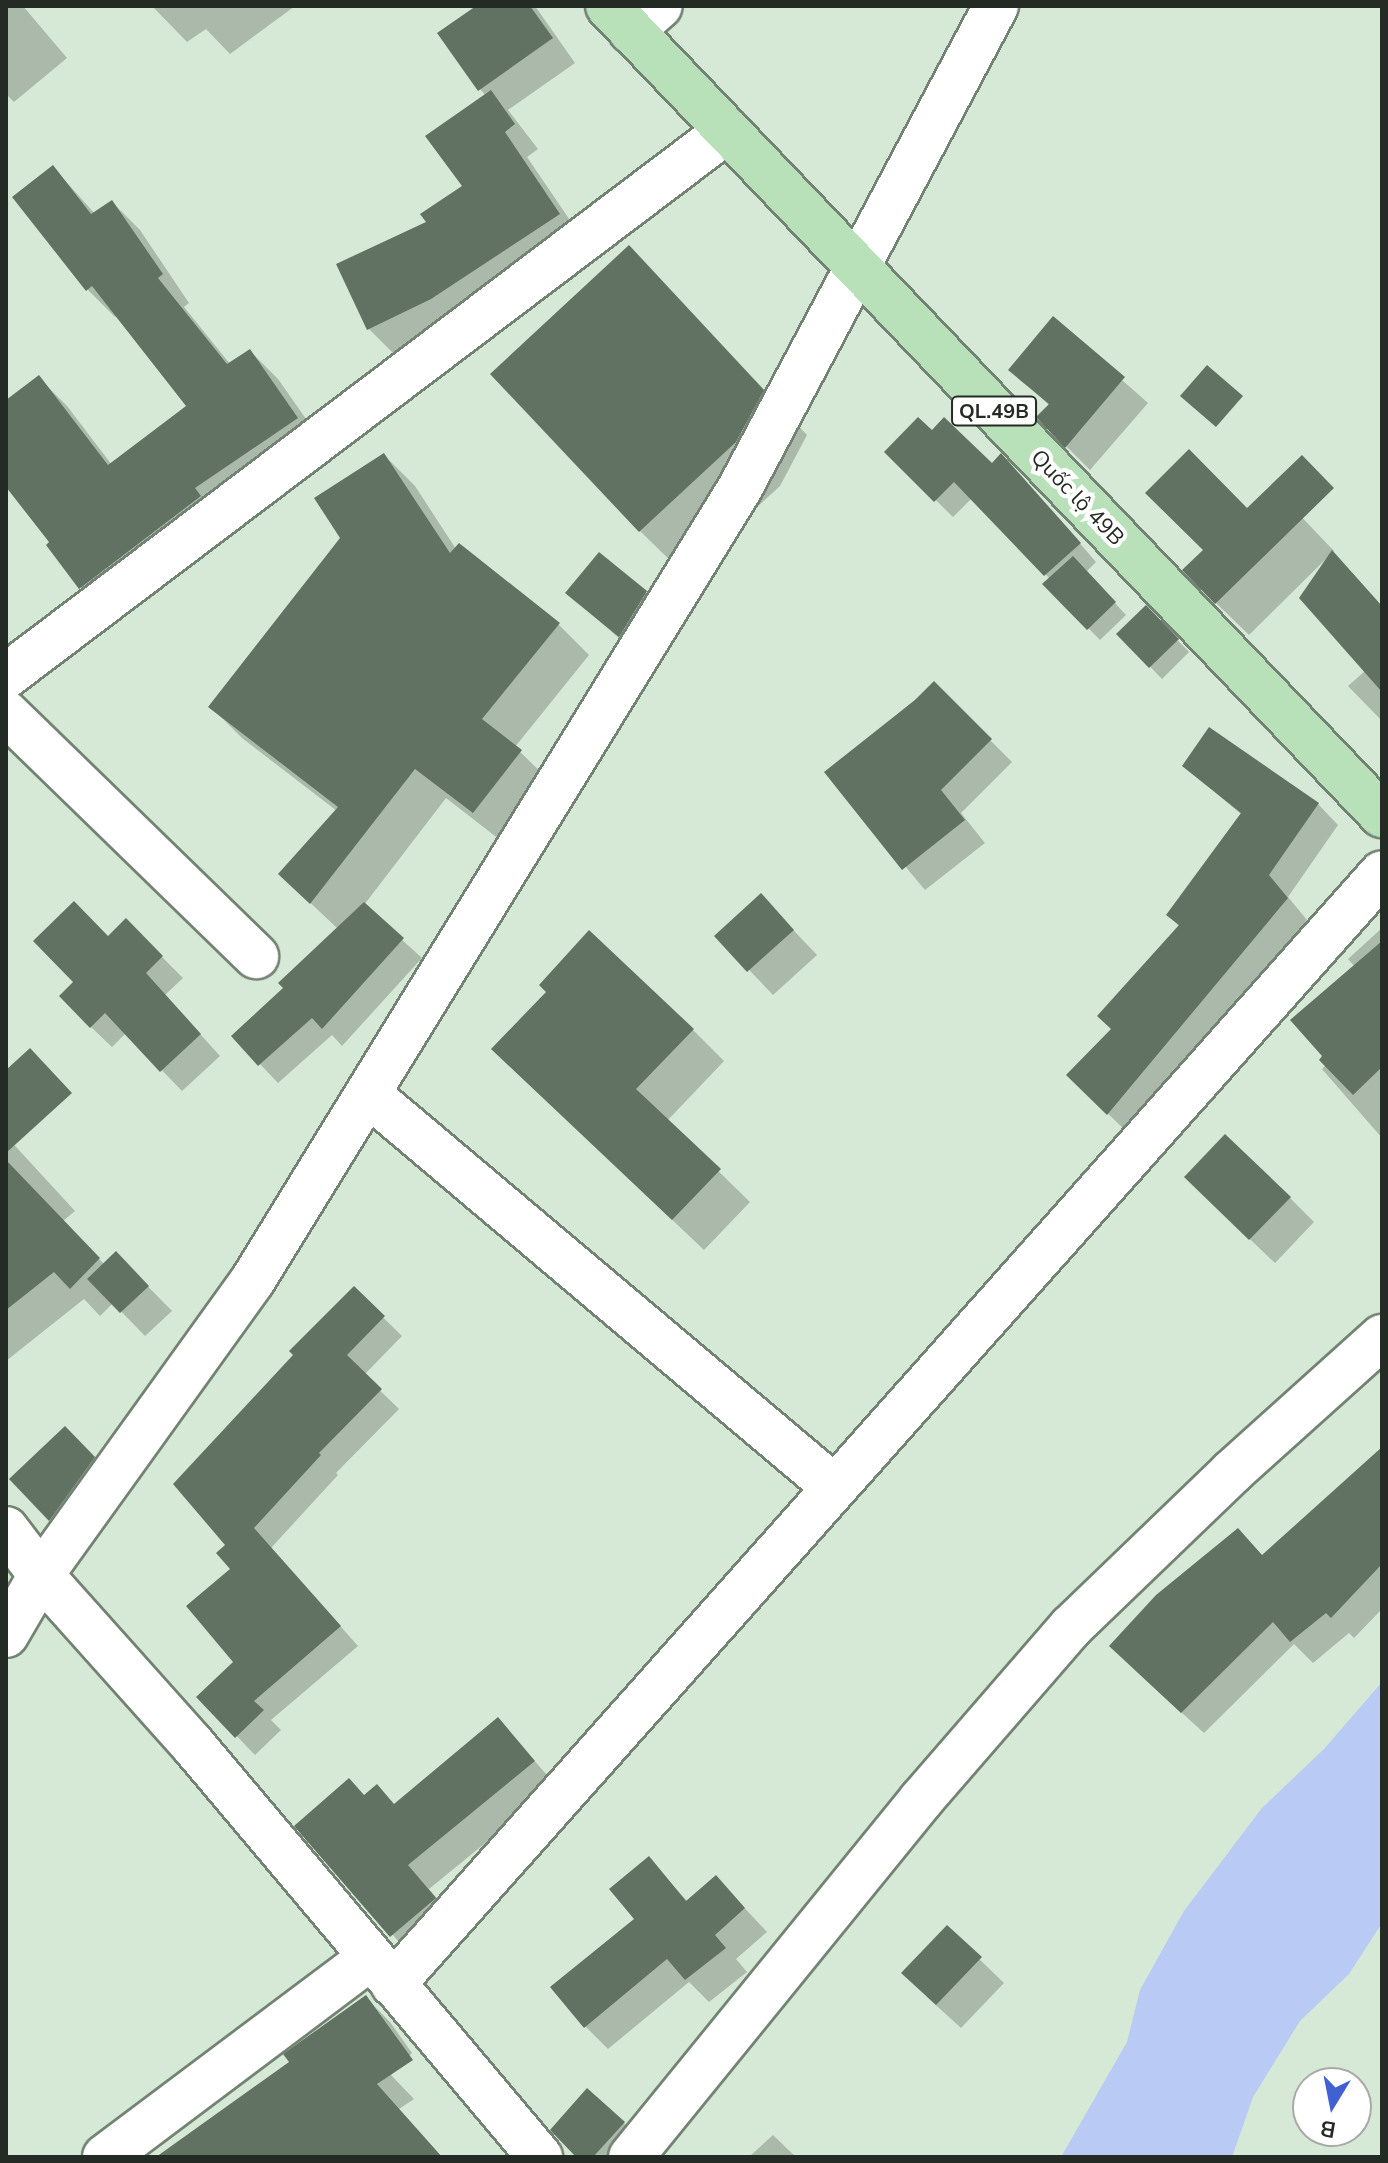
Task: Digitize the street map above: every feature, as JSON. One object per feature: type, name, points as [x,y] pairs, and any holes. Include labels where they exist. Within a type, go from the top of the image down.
[{"type":"main road","name":"Quốc lộ 49B","points":[[633,14],[727,131],[1382,815]]},
{"type":"street","points":[[6,1635],[41,1575],[253,1280],[740,488],[858,271],[996,6]]},
{"type":"street","points":[[6,676],[727,131]]},
{"type":"street","points":[[6,713],[256,956]]},
{"type":"street","points":[[105,2157],[382,1971],[833,1486],[1382,873]]},
{"type":"street","points":[[368,1094],[833,1486]]},
{"type":"street","points":[[631,2157],[921,1800],[1071,1627],[1232,1472],[1382,1337]]},
{"type":"street","points":[[6,1529],[41,1575],[193,1745],[540,2157]]},
{"type":"water","points":[[1382,1682],[1382,1923],[1349,1974],[1300,2021],[1253,2097],[1232,2157],[1061,2157],[1127,2042],[1140,1990],[1184,1911],[1262,1808],[1324,1749]]},
{"type":"building","points":[[476,6],[530,6],[553,38],[478,91],[437,33]]},
{"type":"building","points":[[491,90],[515,124],[505,132],[560,214],[431,299],[367,330],[336,264],[426,222],[420,214],[462,186],[425,136]]},
{"type":"building","points":[[53,165],[91,214],[112,200],[163,274],[158,278],[227,364],[250,349],[298,418],[195,488],[201,496],[79,589],[46,545],[49,542],[6,487],[6,400],[39,375],[108,465],[186,406],[92,286],[86,291],[12,197]]},
{"type":"building","points":[[629,245],[764,390],[736,442],[639,532],[490,374]]},
{"type":"building","points":[[1053,316],[1125,377],[1065,448],[1036,417],[1049,404],[1008,370]]},
{"type":"building","points":[[1207,365],[1243,396],[1216,427],[1180,396]]},
{"type":"building","points":[[918,417],[932,430],[944,417],[992,463],[1001,453],[1081,543],[1044,576],[954,482],[934,502],[884,452]]},
{"type":"building","points":[[1189,449],[1247,508],[1302,455],[1334,488],[1215,604],[1182,570],[1203,550],[1145,493]]},
{"type":"building","points":[[384,453],[450,553],[459,543],[560,623],[482,719],[522,750],[473,813],[415,769],[310,904],[278,874],[338,807],[208,707],[340,538],[314,498]]},
{"type":"building","points":[[1332,550],[1382,606],[1382,692],[1299,598]]},
{"type":"building","points":[[599,552],[647,591],[619,637],[565,593]]},
{"type":"building","points":[[1073,556],[1116,602],[1087,630],[1042,584]]},
{"type":"building","points":[[1146,605],[1179,639],[1149,668],[1116,634]]},
{"type":"building","points":[[934,681],[992,739],[941,790],[965,820],[902,870],[824,772],[915,700]]},
{"type":"building","points":[[1209,727],[1319,803],[1269,875],[1288,898],[1107,1115],[1066,1075],[1111,1029],[1097,1016],[1179,925],[1166,915],[1241,813],[1182,766]]},
{"type":"building","points":[[761,893],[794,930],[747,972],[714,936]]},
{"type":"building","points":[[74,901],[108,936],[126,918],[163,956],[146,973],[201,1034],[160,1072],[105,1013],[90,1028],[59,996],[73,982],[33,941]]},
{"type":"building","points":[[364,902],[404,938],[322,1029],[312,1018],[258,1066],[231,1036],[283,988],[278,983]]},
{"type":"building","points":[[589,930],[694,1029],[636,1089],[721,1169],[672,1220],[491,1049],[546,992],[539,985]]},
{"type":"building","points":[[1382,941],[1382,1067],[1353,1095],[1319,1060],[1322,1056],[1290,1020]]},
{"type":"building","points":[[30,1048],[72,1093],[6,1153],[6,1070]]},
{"type":"building","points":[[1225,1134],[1291,1197],[1249,1240],[1184,1177]]},
{"type":"building","points":[[6,1160],[100,1258],[70,1289],[54,1272],[6,1310]]},
{"type":"building","points":[[116,1251],[149,1286],[120,1313],[87,1279]]},
{"type":"building","points":[[354,1286],[385,1316],[347,1355],[382,1389],[319,1453],[321,1455],[254,1528],[341,1626],[254,1701],[264,1710],[235,1738],[196,1697],[233,1662],[186,1606],[230,1569],[216,1553],[225,1545],[173,1484],[293,1355],[289,1351]]},
{"type":"building","points":[[65,1426],[95,1457],[49,1521],[9,1479]]},
{"type":"building","points":[[1382,1447],[1382,1564],[1331,1618],[1326,1613],[1290,1642],[1273,1622],[1181,1713],[1109,1646],[1156,1595],[1238,1528],[1262,1555]]},
{"type":"building","points":[[498,1717],[535,1761],[408,1865],[436,1898],[390,1937],[294,1826],[349,1778],[364,1795],[377,1784],[394,1804]]},
{"type":"building","points":[[649,1856],[686,1901],[716,1875],[745,1908],[715,1935],[726,1948],[685,1980],[667,1959],[584,2028],[550,1987],[634,1919],[609,1889]]},
{"type":"building","points":[[947,1925],[982,1957],[936,2005],[901,1973]]},
{"type":"building","points":[[366,1995],[413,2060],[377,2084],[442,2157],[156,2157],[289,2062],[283,2054]]},
{"type":"building","points":[[587,2088],[625,2122],[593,2157],[576,2157],[550,2130]]}]
